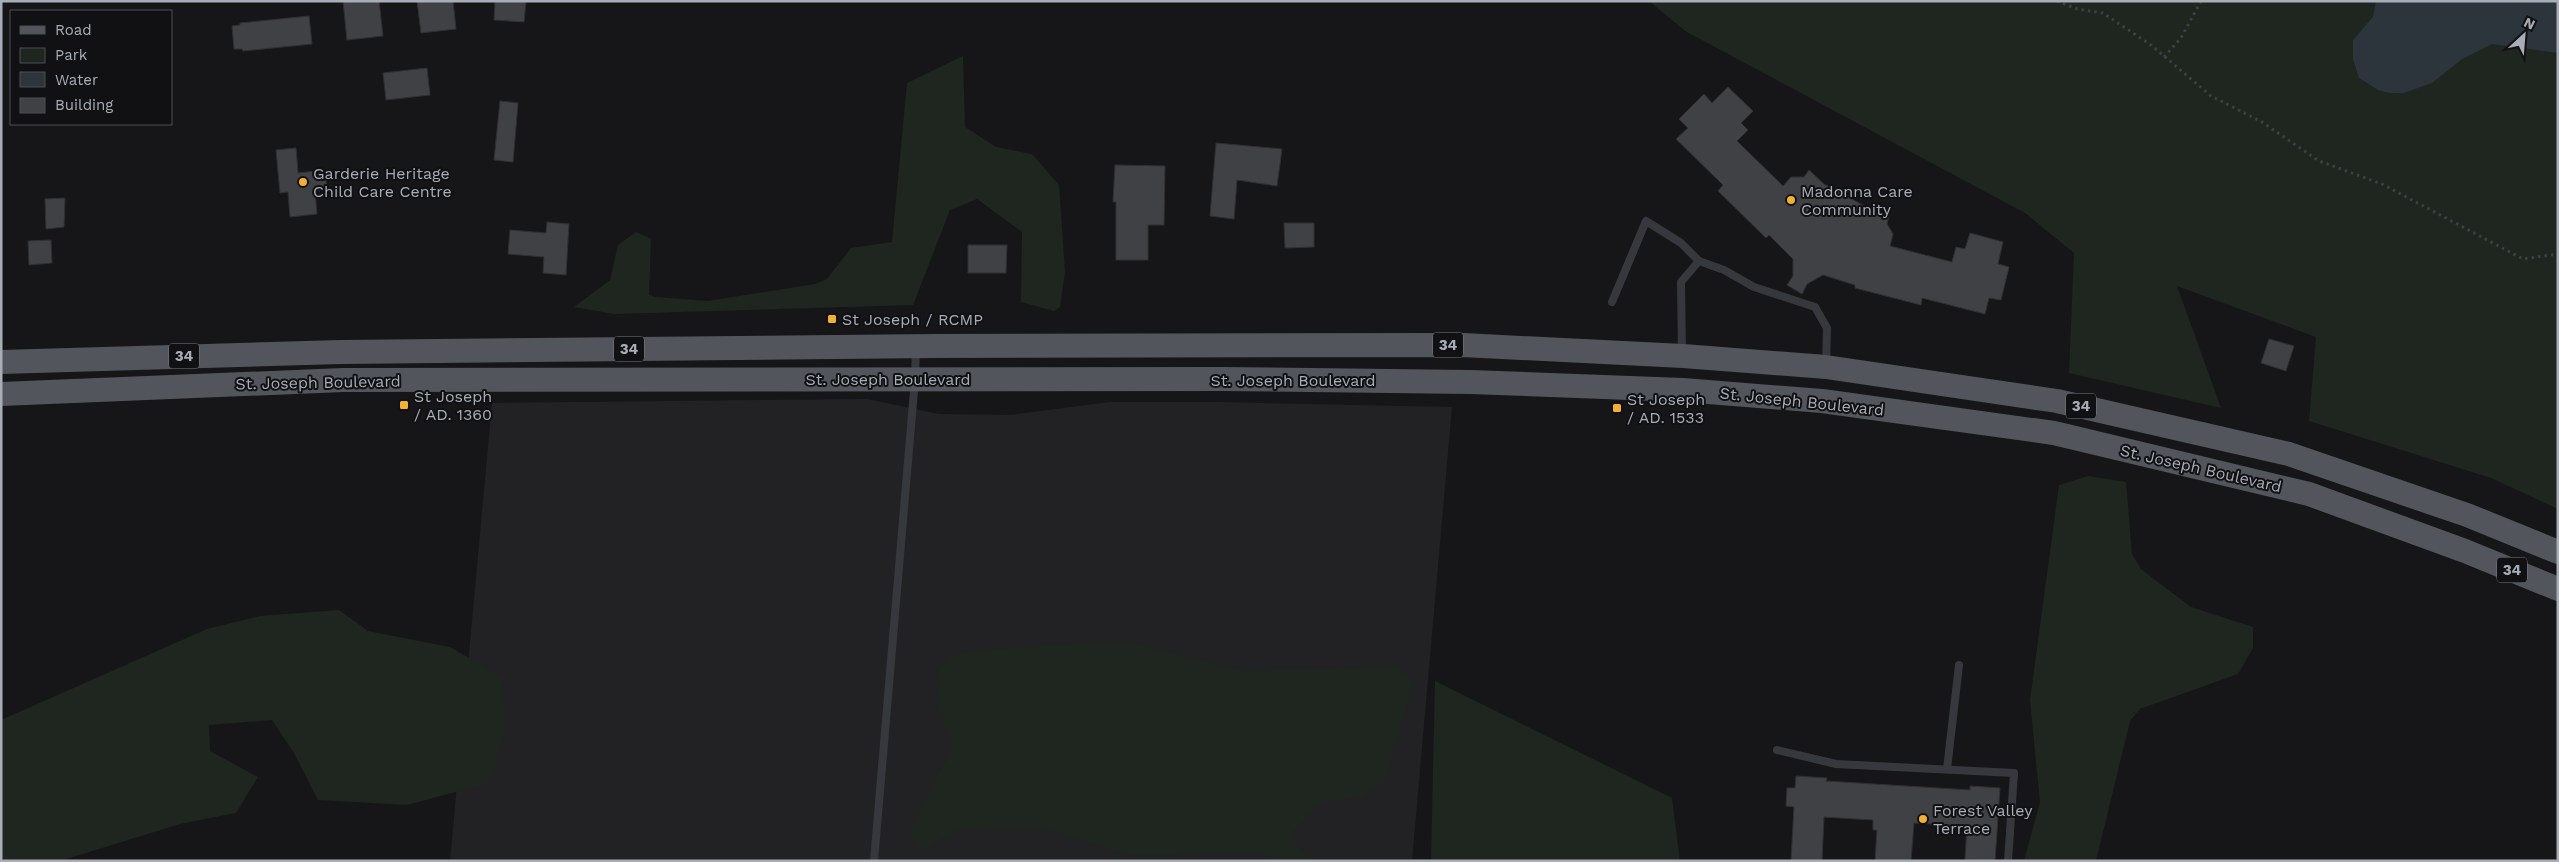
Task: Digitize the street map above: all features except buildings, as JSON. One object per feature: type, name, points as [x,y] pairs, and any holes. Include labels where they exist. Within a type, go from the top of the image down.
[{"type":"main road","points":[[1213,345],[1215,379]]},
{"type":"main road","name":"St. Joseph Boulevard","points":[[1,362],[341,352],[916,346],[1463,345],[1683,356],[1826,367],[2057,401],[2289,454],[2467,515],[2558,552]]},
{"type":"main road","points":[[341,352],[343,380]]},
{"type":"main road","points":[[1683,356],[1683,390]]},
{"type":"main road","points":[[26,360],[29,392]]},
{"type":"main road","name":"St. Joseph Boulevard","points":[[1,394],[343,380],[1215,379],[1470,382],[1683,390],[1822,401],[2054,433],[2309,494],[2465,551],[2558,589]]},
{"type":"lane","points":[[1612,302],[1646,221],[1681,244],[1699,261],[1724,270],[1754,287],[1815,307],[1827,328],[1826,367]]},
{"type":"lane","points":[[1683,356],[1680,328],[1681,282],[1699,261]]},
{"type":"lane","points":[[874,861],[915,379],[916,346]]},
{"type":"lane","points":[[1947,769],[1959,665]]},
{"type":"lane","points":[[1777,750],[1836,764],[2014,772],[2008,861]]},
{"type":"path","points":[[2057,1],[2077,8],[2103,13],[2151,45],[2212,96],[2262,122],[2319,161],[2382,184],[2523,259],[2558,254]]},
{"type":"path","points":[[2164,57],[2181,38],[2201,1]]},
{"type":"shaded area","points":[[867,399],[939,414],[1011,415],[1109,402],[1217,402],[1452,407],[1412,861],[450,861],[492,403]]},
{"type":"green space","points":[[1649,1],[2558,1],[2558,509],[2491,478],[2309,421],[2316,337],[2177,286],[2221,408],[2069,373],[2074,253],[2025,213],[1685,31]]},
{"type":"green space","points":[[963,56],[965,127],[996,147],[1032,154],[1059,185],[1065,272],[1060,307],[1054,311],[1021,302],[1022,232],[977,199],[950,210],[913,305],[614,314],[574,307],[610,280],[618,245],[636,232],[651,239],[649,295],[708,301],[815,284],[827,279],[851,248],[892,242],[907,83]]},
{"type":"green space","points":[[2088,476],[2126,482],[2132,554],[2141,569],[2191,607],[2253,627],[2253,648],[2238,674],[2140,709],[2130,721],[2096,861],[2024,861],[2040,802],[2030,700],[2059,485]]},
{"type":"green space","points":[[339,610],[368,631],[450,647],[502,677],[504,735],[489,783],[407,805],[318,800],[294,753],[272,720],[209,725],[210,751],[258,777],[236,813],[180,824],[60,861],[1,861],[1,720],[207,629],[260,616]]},
{"type":"green space","points":[[1125,641],[1241,671],[1397,667],[1413,682],[1385,782],[1358,798],[1320,802],[1292,833],[1301,851],[1319,861],[1274,861],[1259,853],[1134,856],[1051,831],[960,828],[919,852],[910,830],[953,745],[937,706],[938,673],[949,656],[978,650]]},
{"type":"green space","points":[[1435,681],[1672,798],[1680,861],[1431,861]]},
{"type":"water","points":[[2376,1],[2558,1],[2558,53],[2492,44],[2462,59],[2432,83],[2404,93],[2390,93],[2378,90],[2359,78],[2353,59],[2353,40],[2373,17]]},
{"type":"place","name":"Garderie Heritage Child Care Centre","points":[[303,182]]},
{"type":"place","name":"Madonna Care Community","points":[[1791,200]]},
{"type":"place","name":"St Joseph / RCMP","points":[[832,319]]},
{"type":"place","name":"St Joseph / AD. 1360","points":[[404,405]]},
{"type":"place","name":"St Joseph / AD. 1533","points":[[1617,408]]},
{"type":"place","name":"Forest Valley Terrace","points":[[1923,819]]}]
